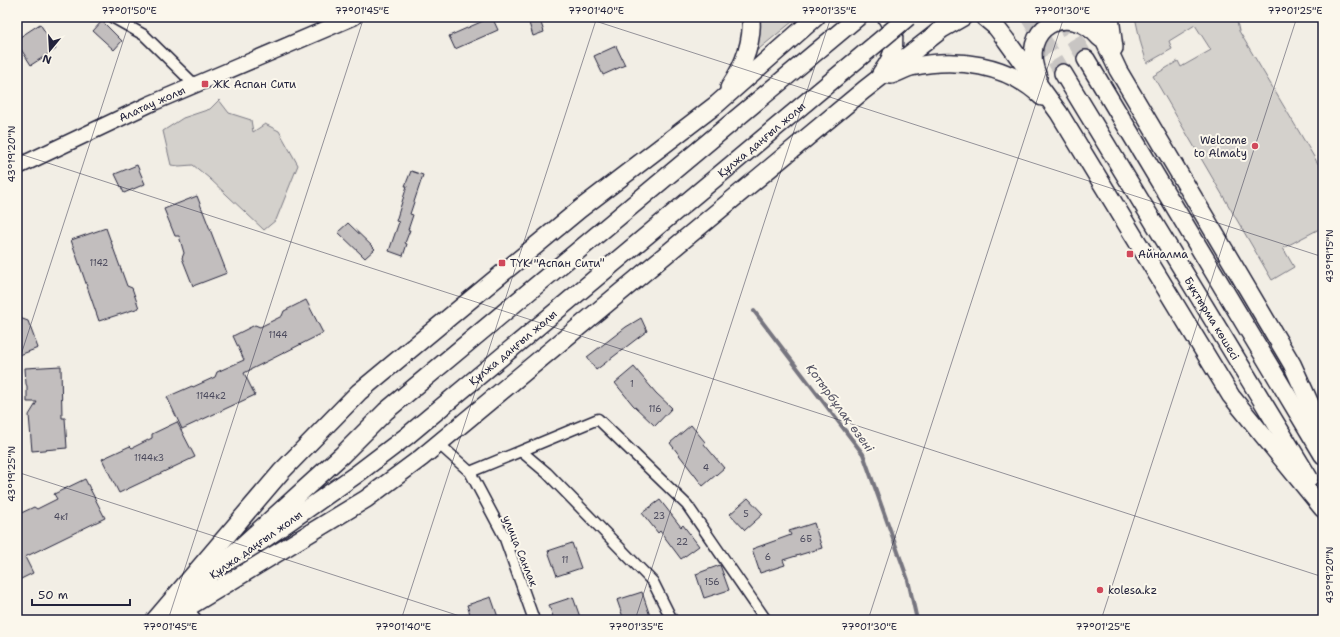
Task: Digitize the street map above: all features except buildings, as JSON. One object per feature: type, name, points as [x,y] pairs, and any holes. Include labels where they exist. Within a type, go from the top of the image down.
[{"type":"main road","name":"Алатау жолы","points":[[17,167],[150,104],[354,17]]},
{"type":"main road","points":[[717,104],[732,83],[749,47],[751,17]]},
{"type":"main road","points":[[155,620],[281,472],[359,392],[580,210],[717,104],[816,17]]},
{"type":"main road","points":[[791,39],[810,26],[828,17]]},
{"type":"main road","name":"Құлжа даңғыл жолы","points":[[201,584],[342,455],[386,411],[858,17]]},
{"type":"main road","points":[[870,86],[884,70],[894,48],[895,40],[891,23],[886,17]]},
{"type":"main road","name":"Құлжа даңғыл жолы","points":[[201,584],[357,474],[407,436],[908,17]]},
{"type":"main road","points":[[167,620],[190,614],[388,484],[439,444],[870,86],[942,29],[963,17]]},
{"type":"main road","points":[[984,17],[996,27],[1060,114],[1231,396],[1323,509]]},
{"type":"main road","points":[[1093,17],[1115,63]]},
{"type":"main road","points":[[1110,17],[1115,63]]},
{"type":"main road","points":[[1048,96],[1034,67],[1032,57],[1036,39],[1043,27],[1055,20],[1064,18],[1085,24],[1095,31],[1115,63],[1292,364],[1323,432]]},
{"type":"main road","points":[[1086,59],[1323,455]]},
{"type":"main road","points":[[870,86],[910,67],[932,64],[970,63],[1001,72],[1027,85],[1038,93],[1060,114]]},
{"type":"main road","name":"Бұқтырма көшесі","points":[[1063,73],[1323,502]]},
{"type":"main road","points":[[160,620],[201,584]]},
{"type":"street","points":[[112,17],[144,36],[195,85]]},
{"type":"street","points":[[470,472],[598,419],[687,505],[766,620]]},
{"type":"street","name":"улица Санлак","points":[[439,444],[470,472],[504,536],[534,620]]},
{"type":"street","points":[[521,451],[548,474],[653,582],[672,620]]},
{"type":"shaded area","points":[[758,17],[798,17],[754,53]]},
{"type":"shaded area","points":[[1135,17],[1236,17],[1239,31],[1323,172],[1323,227],[1283,248],[1294,267],[1272,280],[1153,76],[1178,61],[1181,67],[1211,50],[1195,25],[1169,41],[1172,49],[1147,63]]},
{"type":"shaded area","points":[[219,100],[229,113],[251,120],[253,132],[265,124],[279,131],[298,165],[276,220],[264,230],[209,178],[193,165],[171,165],[163,131],[183,118],[210,109]]},
{"type":"waterway","name":"Қотырбұлақ өзені","points":[[754,311],[863,454],[908,580],[917,620]]},
{"type":"tunnel","points":[[1029,17],[1063,73]]},
{"type":"tunnel","points":[[1061,17],[1086,59]]},
{"type":"place","name":"ЖК Аспан Сити","points":[[205,84]]},
{"type":"place","name":"Welcome to Almaty","points":[[1255,146]]},
{"type":"place","name":"Айналма","points":[[1130,254]]},
{"type":"place","name":"ТҮК \"Аспан Сити\"","points":[[502,263]]},
{"type":"place","name":"kolesa.kz","points":[[1100,590]]}]
